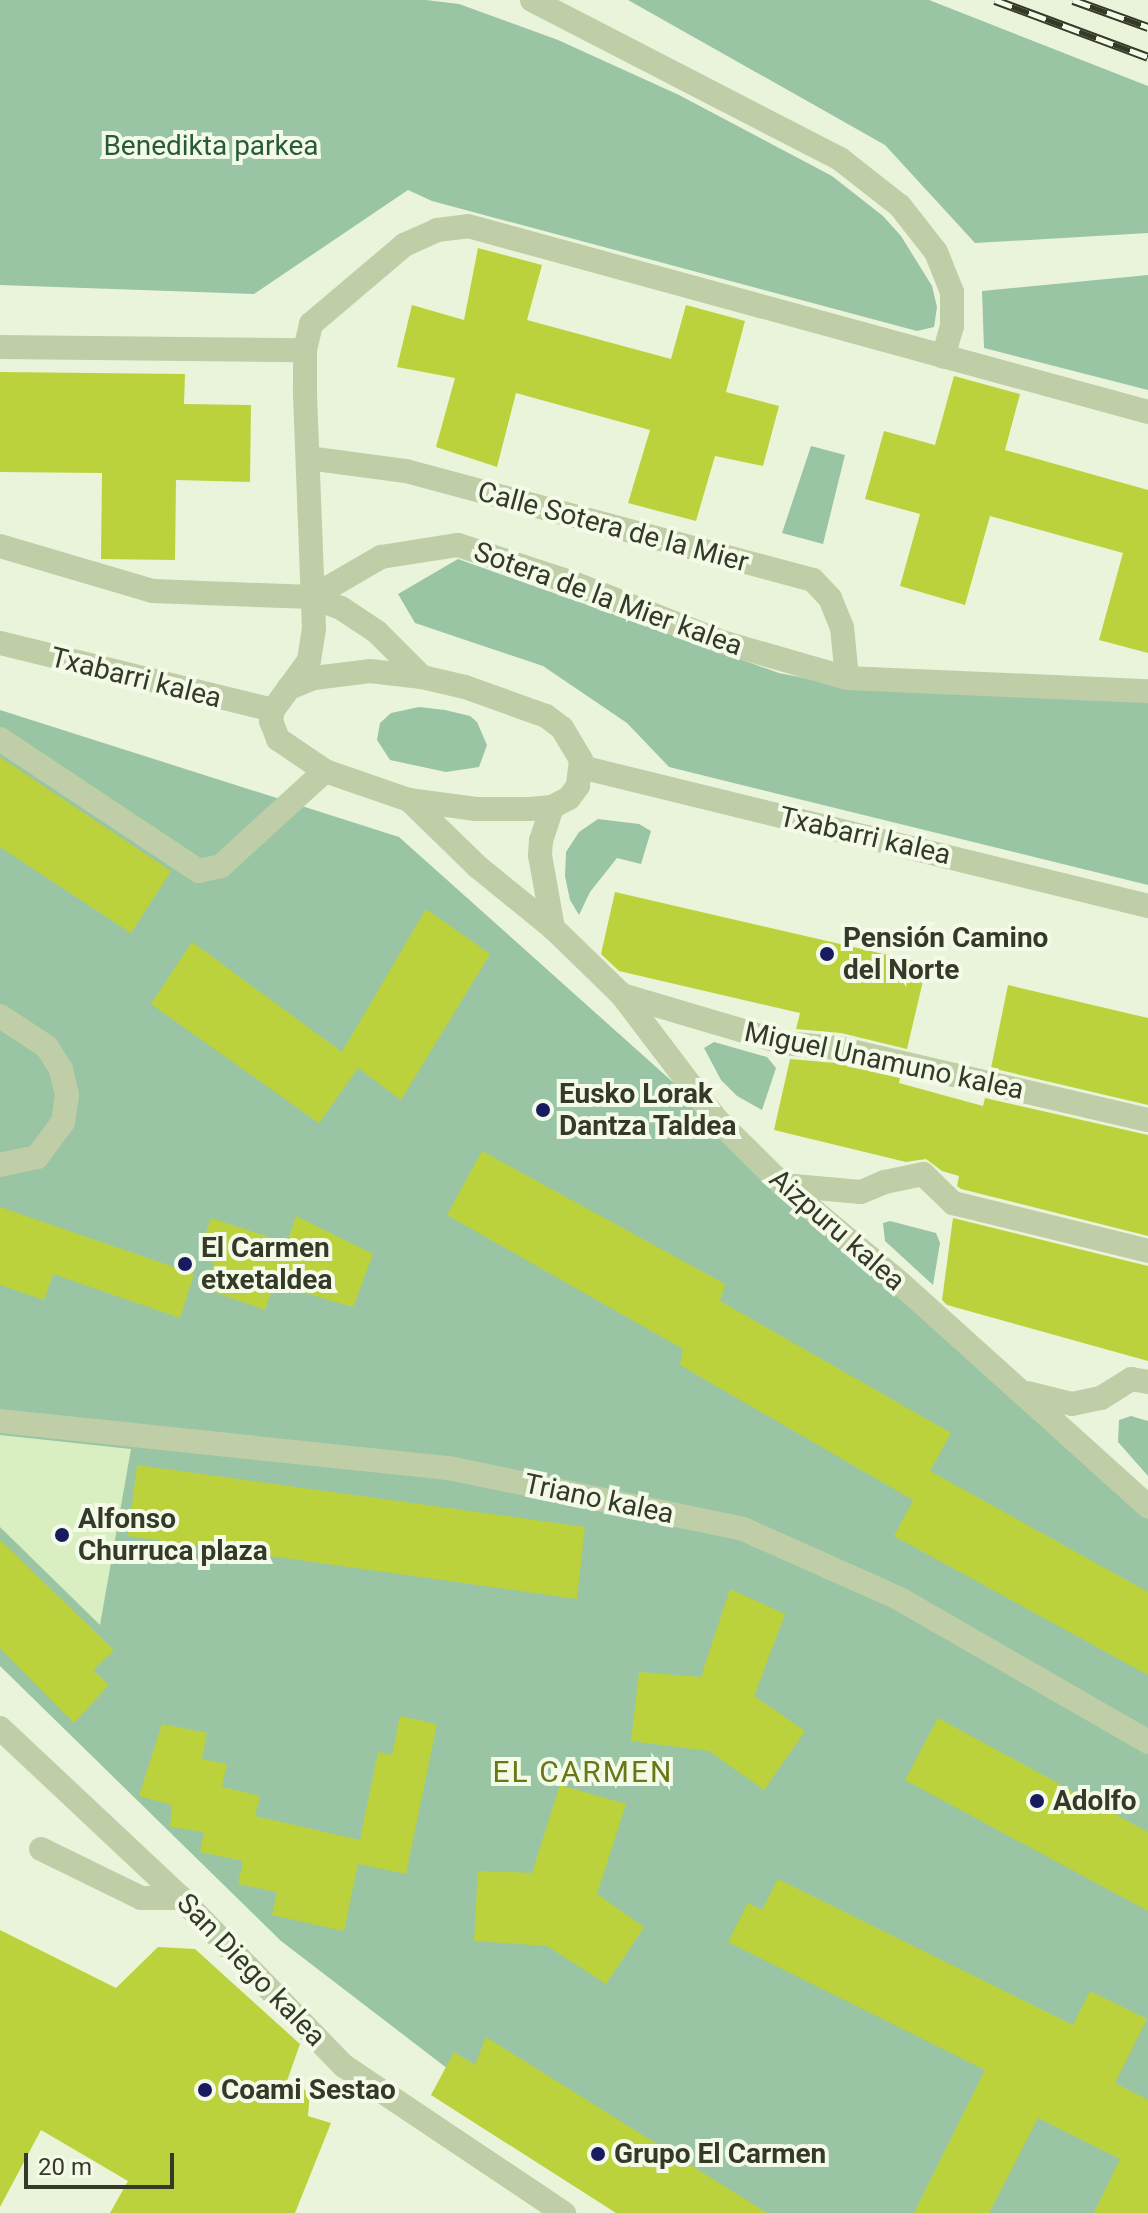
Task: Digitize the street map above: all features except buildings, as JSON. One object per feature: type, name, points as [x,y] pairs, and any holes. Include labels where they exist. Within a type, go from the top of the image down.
[{"type":"street","points":[[532,0],[840,159],[900,206],[936,252],[952,292],[952,326],[943,357]]},
{"type":"street","points":[[289,688],[341,673],[370,671],[422,677],[511,701],[546,716],[570,738],[581,767],[578,786],[569,798],[552,807],[509,810],[409,800],[325,771],[298,756],[278,739],[271,721],[273,710],[309,660],[314,629],[305,350],[311,324],[404,245],[437,230],[468,226],[1148,412]]},
{"type":"street","points":[[0,347],[305,350]]},
{"type":"street","name":"Calle Sotera de la Mier","points":[[308,458],[406,471],[813,580],[830,598],[842,627],[847,678]]},
{"type":"street","name":"Sotera de la Mier kalea","points":[[312,597],[381,557],[458,545],[573,583],[722,642],[847,678],[1148,691]]},
{"type":"street","points":[[0,546],[153,591],[312,597],[341,608],[377,632],[422,677]]},
{"type":"street","name":"Txabarri kalea","points":[[0,643],[273,710]]},
{"type":"street","points":[[0,739],[199,871],[221,866],[325,771]]},
{"type":"street","name":"Txabarri kalea","points":[[581,767],[1148,906]]},
{"type":"street","name":"Aizpuru kalea","points":[[409,800],[478,867],[553,928],[622,995],[717,1120],[783,1185],[900,1283],[1148,1506]]},
{"type":"street","points":[[552,807],[541,840],[540,855],[553,928]]},
{"type":"street","name":"Miguel Unamuno kalea","points":[[622,995],[784,1043],[838,1048],[1148,1120]]},
{"type":"street","points":[[0,1016],[47,1047],[61,1069],[67,1095],[63,1122],[37,1157],[0,1165]]},
{"type":"street","points":[[783,1185],[861,1192],[885,1182],[923,1174],[953,1203],[1148,1251]]},
{"type":"street","points":[[1017,1390],[1072,1404],[1101,1398],[1131,1379],[1148,1382]]},
{"type":"street","name":"Triano kalea","points":[[0,1421],[449,1468],[743,1529],[898,1598],[1148,1742]]},
{"type":"street","name":"San Diego kalea","points":[[0,1728],[181,1898],[344,2066],[564,2213]]},
{"type":"street","points":[[41,1849],[141,1898],[181,1898]]},
{"type":"green space","name":"Benedikta parkea","points":[[0,0],[426,0],[459,4],[558,40],[679,95],[832,176],[883,216],[901,236],[932,286],[937,307],[934,327],[917,331],[432,201],[408,190],[254,294],[0,285]]},
{"type":"green space","points":[[628,0],[929,0],[1148,86],[1148,233],[975,243],[885,145]]},
{"type":"green space","points":[[1148,275],[1148,390],[984,348],[982,291]]},
{"type":"green space","points":[[811,446],[845,455],[823,544],[782,533]]},
{"type":"green space","points":[[458,559],[779,673],[850,687],[1148,702],[1148,885],[669,767],[627,723],[543,666],[415,623],[398,594]]},
{"type":"green space","points":[[419,707],[470,716],[477,722],[487,745],[479,767],[446,772],[390,760],[377,740],[380,723],[391,713]]},
{"type":"green space","points":[[0,710],[399,837],[1017,1390],[1052,1417],[1148,1519],[1148,2213],[636,2213],[281,1941],[0,1666]]},
{"type":"green space","points":[[598,819],[639,824],[651,831],[641,864],[617,858],[590,892],[579,915],[570,900],[565,876],[566,852],[579,832]]},
{"type":"green space","points":[[714,1042],[767,1057],[776,1068],[762,1110],[737,1096],[721,1080],[704,1048]]},
{"type":"green space","points":[[890,1221],[936,1233],[940,1243],[933,1285],[885,1241],[883,1223]]},
{"type":"green space","points":[[1131,1416],[1148,1421],[1148,1476],[1118,1442],[1119,1420]]},
{"type":"shaded area","name":"Alfonso Churruca plaza","points":[[0,1435],[131,1449],[100,1625],[0,1527]]},
{"type":"railway","points":[[995,0],[1148,57]]},
{"type":"railway","points":[[1073,0],[1148,27]]},
{"type":"place","name":"Pensión Camino del Norte","points":[[827,954]]},
{"type":"place","name":"Eusko Lorak Dantza Taldea","points":[[543,1110]]},
{"type":"place","name":"El Carmen etxetaldea","points":[[185,1264]]},
{"type":"place","name":"Alfonso Churruca plaza","points":[[62,1535]]},
{"type":"place","name":"Adolfo","points":[[1037,1801]]},
{"type":"place","name":"Coami Sestao","points":[[205,2090]]},
{"type":"place","name":"Grupo El Carmen","points":[[598,2154]]},
{"type":"district","name":"EL CARMEN","points":[[583,1772]]}]
